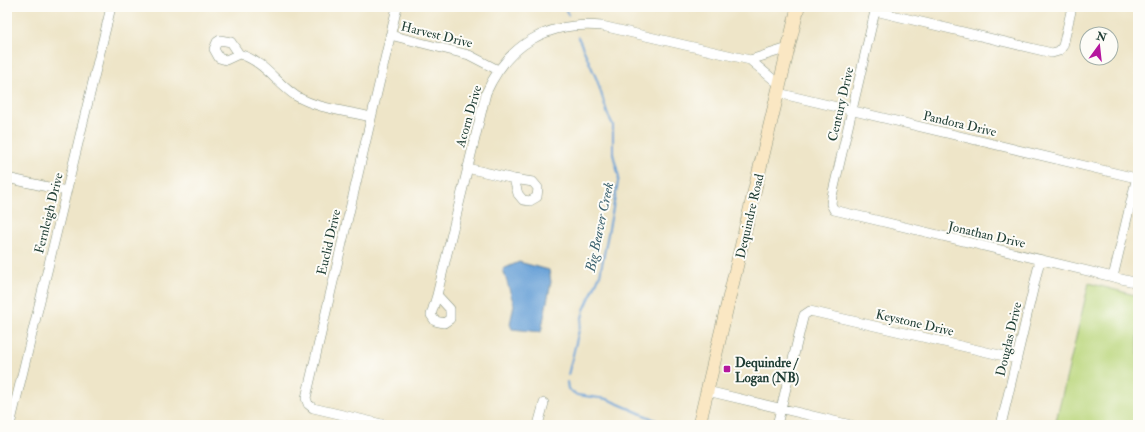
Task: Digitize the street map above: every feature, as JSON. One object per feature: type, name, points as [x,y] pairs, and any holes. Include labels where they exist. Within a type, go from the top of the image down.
[{"type":"main road","name":"Dequindre Road","points":[[699,425],[798,7]]},
{"type":"street","name":"Fernleigh Drive","points":[[10,425],[111,7]]},
{"type":"street","name":"Euclid Drive","points":[[386,425],[313,408],[308,404],[306,398],[370,117],[397,7]]},
{"type":"street","points":[[876,9],[1052,53],[1059,51],[1063,46],[1072,7]]},
{"type":"street","name":"Century Drive","points":[[832,207],[832,196],[876,9]]},
{"type":"street","name":"Acorn Drive","points":[[437,295],[484,98],[498,70],[509,56],[528,41],[550,31],[576,25],[610,28],[750,60],[779,89]]},
{"type":"street","name":"Harvest Drive","points":[[390,36],[469,55],[498,70]]},
{"type":"street","points":[[750,60],[788,48]]},
{"type":"street","points":[[239,54],[256,61],[289,91],[305,100],[370,117]]},
{"type":"street","name":"Pandora Drive","points":[[779,89],[852,111],[1137,175]]},
{"type":"street","points":[[467,168],[514,179]]},
{"type":"street","points":[[1113,277],[1137,175]]},
{"type":"street","points":[[7,178],[66,191]]},
{"type":"street","name":"Jonathan Drive","points":[[832,207],[837,212],[1138,283]]},
{"type":"street","name":"Douglas Drive","points":[[1001,425],[1040,260]]},
{"type":"street","name":"Keystone Drive","points":[[781,408],[803,318],[807,312],[814,312],[1016,359]]},
{"type":"street","points":[[707,391],[851,425]]},
{"type":"street","points":[[538,425],[544,403]]},
{"type":"street","points":[[777,425],[781,408]]},
{"type":"green space","points":[[1089,283],[1138,296],[1138,425],[1055,425]]},
{"type":"water","points":[[519,262],[549,270],[551,282],[541,332],[512,329],[510,324],[514,305],[503,269]]},
{"type":"waterway","name":"Big Beaver Creek","points":[[565,7],[568,15]]},
{"type":"waterway","name":"Big Beaver Creek","points":[[568,375],[584,310],[600,275],[619,177],[613,154],[613,125],[608,115],[597,80],[578,37]]},
{"type":"waterway","name":"Big Beaver Creek","points":[[567,382],[568,389],[577,395],[607,399],[667,425]]},
{"type":"place","name":"Dequindre / Logan (NB)","points":[[727,369]]}]
